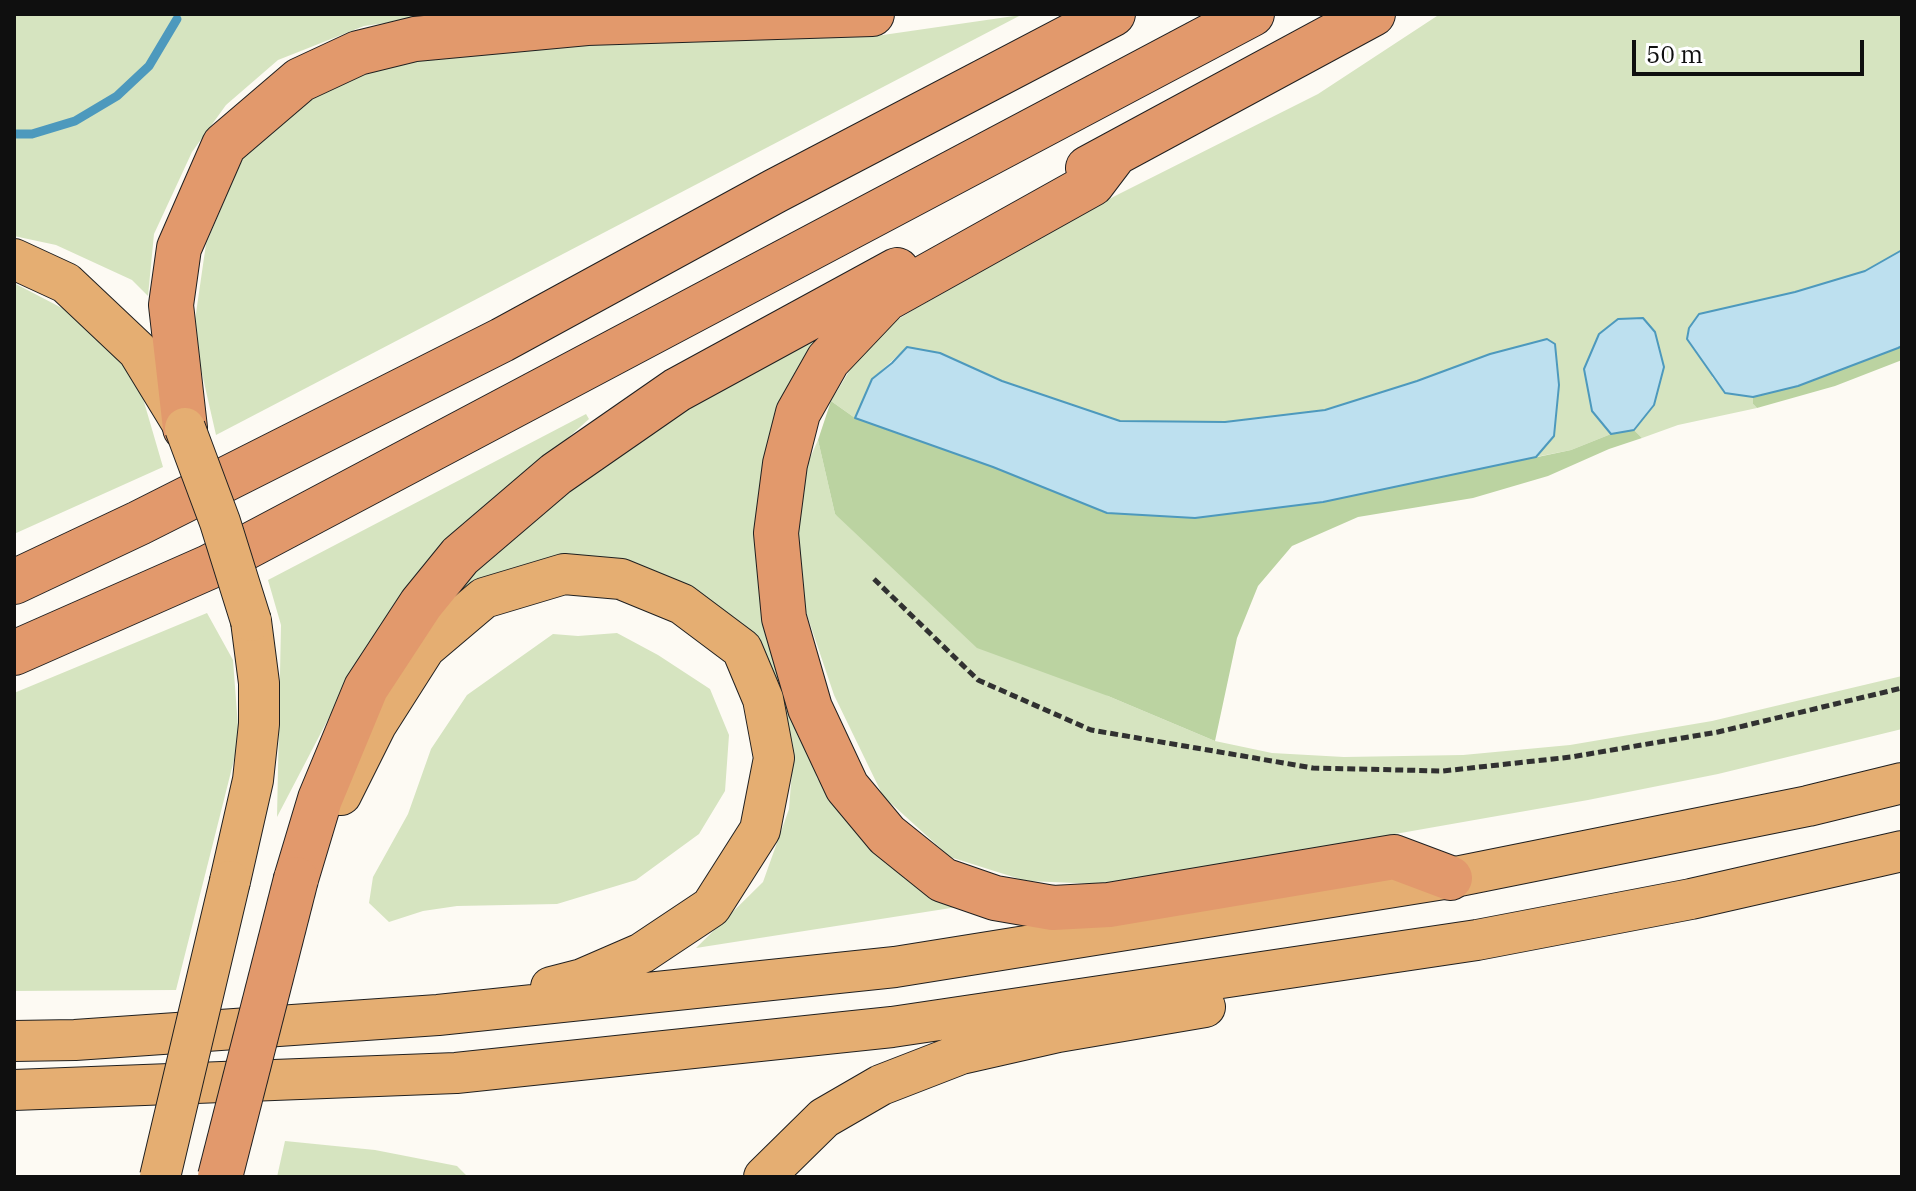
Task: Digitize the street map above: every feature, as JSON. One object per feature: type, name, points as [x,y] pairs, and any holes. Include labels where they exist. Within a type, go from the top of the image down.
[{"type":"highway","points":[[185,428],[171,305],[179,248],[224,145],[300,80],[358,53],[415,39],[587,23],[872,14]]},
{"type":"highway","points":[[14,582],[139,523],[502,340],[775,191],[1113,14]]},
{"type":"highway","points":[[14,653],[209,567],[1252,14]]},
{"type":"highway","points":[[220,1177],[296,879],[320,799],[366,688],[421,604],[460,556],[556,474],[677,390],[1373,14]]},
{"type":"highway","points":[[1114,155],[1092,184],[886,299],[828,360],[798,413],[785,464],[776,533],[784,618],[810,708],[847,787],[887,835],[943,880],[995,898],[1053,908],[1109,905],[1394,857],[1450,878]]},
{"type":"highway","points":[[14,259],[66,283],[138,351],[185,428],[220,522],[251,621],[259,683],[259,724],[253,780],[160,1177]]},
{"type":"highway","points":[[296,879],[376,725],[425,648],[484,598],[564,574],[621,579],[682,604],[742,649],[763,699],[774,758],[760,830],[711,907],[642,953],[582,979],[438,1015]]},
{"type":"highway","points":[[14,1041],[75,1040],[438,1015],[895,967],[1450,878],[1808,806],[1902,783]]},
{"type":"highway","points":[[15,1090],[472,1071],[892,1027],[1477,940],[1691,899],[1902,851]]},
{"type":"highway","points":[[764,1177],[824,1118],[881,1085],[961,1054],[1058,1032],[1386,975],[1477,940]]},
{"type":"path","points":[[874,579],[978,680],[1091,730],[1313,768],[1443,771],[1571,757],[1718,732],[1902,688]]},
{"type":"green space","points":[[14,14],[450,14],[364,26],[278,60],[226,105],[192,152],[154,234],[148,296],[132,280],[56,245],[14,236]]},
{"type":"green space","points":[[1440,14],[1902,14],[1902,250],[1865,271],[1795,292],[1712,377],[1725,393],[1753,397],[1757,408],[1678,425],[1642,438],[1634,430],[1654,405],[1592,411],[1611,434],[1571,450],[1536,457],[1554,436],[1547,339],[1490,354],[1325,410],[1225,422],[1120,421],[1002,381],[940,353],[907,347],[872,379],[855,418],[831,401],[859,355],[881,330],[1113,197],[1318,94]]},
{"type":"green space","points":[[1021,15],[216,435],[193,334],[206,244],[244,155],[315,90],[361,72],[415,59],[598,40],[876,36]]},
{"type":"green space","points":[[14,283],[83,319],[135,371],[163,467],[14,534]]},
{"type":"green space","points":[[864,297],[786,411],[793,697],[817,778],[864,843],[929,894],[970,905],[696,948],[763,882],[789,809],[793,758],[783,696],[760,646],[550,560],[457,593],[485,553],[568,481]]},
{"type":"green space","points":[[1902,346],[1902,360],[1835,386],[1757,408],[1753,404],[1753,397],[1798,386]]},
{"type":"green space","points":[[831,401],[855,418],[1107,512],[1195,518],[1323,502],[1571,450],[1611,434],[1634,430],[1642,438],[1548,476],[1473,498],[1358,517],[1292,546],[1258,586],[1237,638],[1215,741],[1108,696],[977,648],[835,514],[818,440]]},
{"type":"green space","points":[[586,414],[589,419],[541,462],[348,681],[277,817],[281,625],[268,580]]},
{"type":"green space","points":[[818,440],[835,514],[1108,696],[1215,741],[1272,753],[1344,757],[1463,755],[1570,745],[1712,721],[1902,676],[1902,729],[1718,774],[1588,800],[1219,865],[1100,884],[1026,881],[950,857],[883,796],[834,695],[806,612],[793,548],[802,476]]},
{"type":"green space","points":[[207,613],[233,660],[239,740],[176,990],[14,991],[14,693]]},
{"type":"green space","points":[[617,633],[710,689],[729,735],[725,791],[699,834],[636,880],[557,904],[457,906],[423,911],[389,922],[369,903],[373,877],[408,814],[431,749],[467,695],[553,634]]},
{"type":"green space","points":[[285,1141],[375,1150],[457,1166],[468,1177],[277,1177]]},
{"type":"water","points":[[1902,250],[1902,346],[1898,348],[1798,386],[1753,397],[1725,393],[1687,339],[1689,328],[1699,314],[1795,292],[1865,271]]},
{"type":"water","points":[[1643,318],[1655,332],[1664,367],[1654,405],[1634,430],[1611,434],[1592,411],[1584,369],[1599,334],[1618,319]]},
{"type":"water","points":[[1547,339],[1555,344],[1559,385],[1554,436],[1536,457],[1323,502],[1195,518],[1107,513],[993,467],[855,418],[872,379],[907,347],[940,353],[1002,381],[1120,421],[1225,422],[1325,410],[1490,354]]},
{"type":"waterway","points":[[14,134],[32,134],[75,121],[117,96],[149,66],[177,19]]}]
